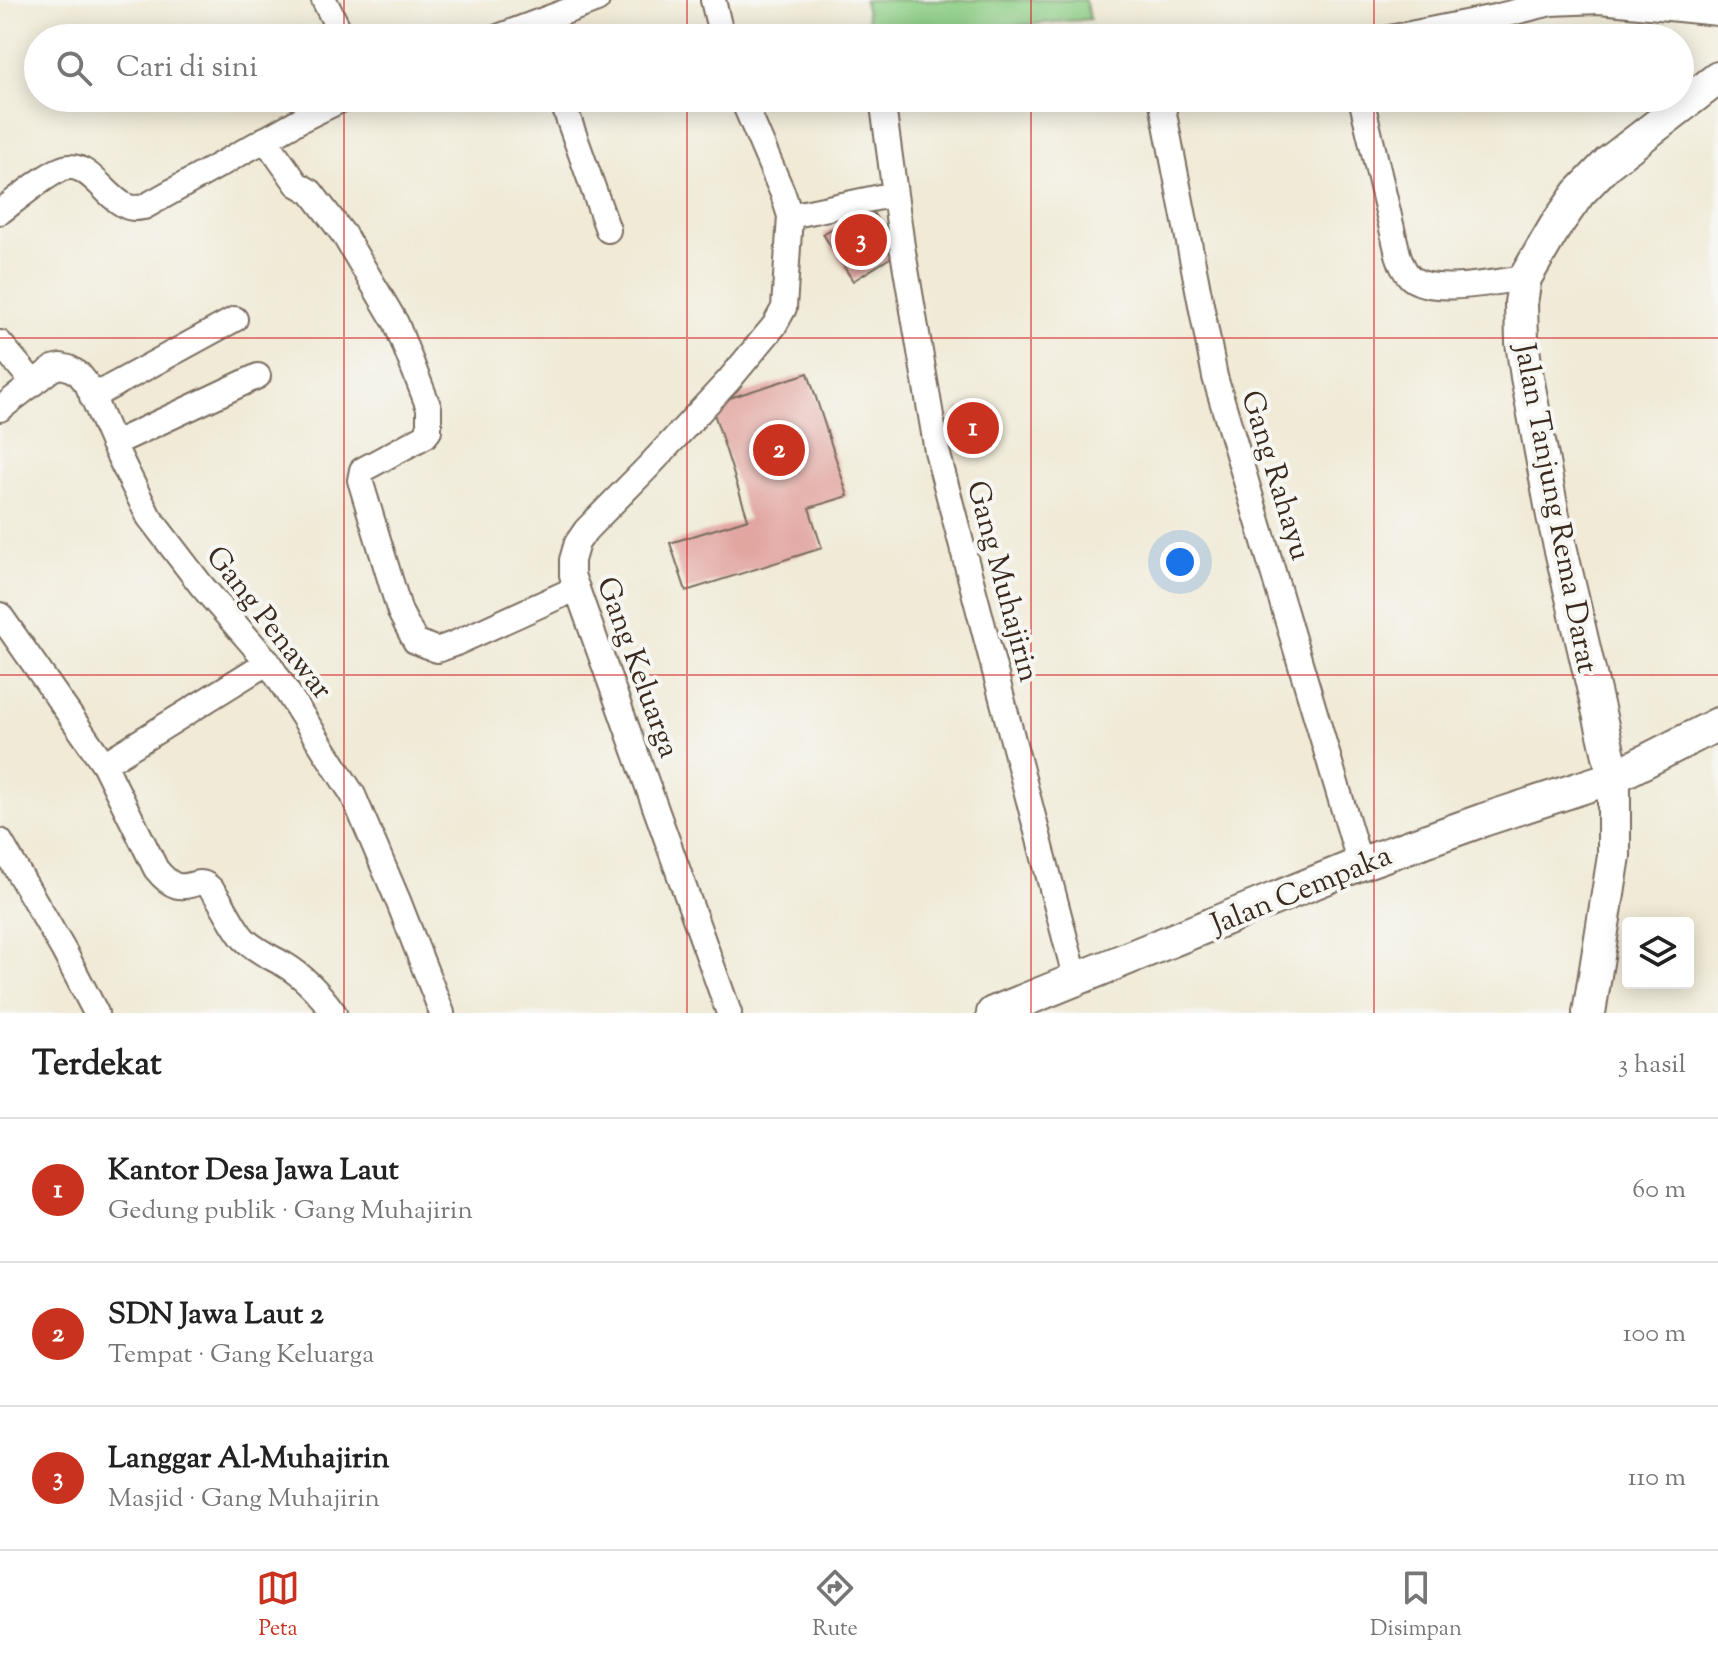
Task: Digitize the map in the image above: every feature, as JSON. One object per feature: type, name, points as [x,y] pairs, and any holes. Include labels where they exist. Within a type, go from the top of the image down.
[{"type":"street","points":[[324,0],[336,24]]},
{"type":"street","points":[[551,24],[597,0]]},
{"type":"street","points":[[713,0],[719,24]]},
{"type":"street","points":[[1433,24],[1476,10],[1600,1],[1718,13]]},
{"type":"street","name":"Jalan Tanjung Rema Darat","points":[[1694,97],[1718,78]]},
{"type":"street","points":[[0,212],[55,172],[69,167],[89,174],[125,206],[144,207],[318,112]]},
{"type":"street","points":[[566,112],[608,230]]},
{"type":"street","points":[[748,112],[790,216],[895,194]]},
{"type":"street","name":"Gang Muhajirin","points":[[884,112],[902,246],[937,451],[1076,980]]},
{"type":"street","name":"Gang Rahayu","points":[[1164,112],[1215,377],[1360,864]]},
{"type":"street","points":[[1364,112],[1398,254],[1402,267],[1412,279],[1435,286],[1525,278]]},
{"type":"street","name":"Jalan Tanjung Rema Darat","points":[[1589,1013],[1614,856],[1614,777],[1553,516],[1527,377],[1521,303],[1525,278],[1579,193],[1608,163],[1674,112]]},
{"type":"street","points":[[265,139],[297,184],[311,192],[344,235],[396,323],[429,408],[429,431],[425,436],[362,470],[360,480],[400,612],[415,641],[437,650],[577,588]]},
{"type":"street","name":"Gang Keluarga","points":[[729,1013],[572,575],[572,560],[577,543],[586,530],[729,380],[774,326],[784,308],[790,216]]},
{"type":"street","points":[[92,397],[235,319]]},
{"type":"street","points":[[0,343],[33,382],[0,409]]},
{"type":"street","name":"Gang Penawar","points":[[33,382],[61,366],[79,374],[87,384],[149,517],[201,585],[268,662],[353,795],[442,1013]]},
{"type":"street","points":[[113,444],[258,376]]},
{"type":"street","points":[[0,615],[104,764],[156,869],[164,879],[182,888],[199,883],[210,887],[245,940],[305,980],[334,1013]]},
{"type":"street","points":[[104,764],[268,662]]},
{"type":"street","name":"Jalan Cempaka","points":[[993,1013],[1360,864],[1614,777],[1718,724]]},
{"type":"street","points":[[0,841],[96,1013]]},
{"type":"green space","points":[[864,0],[1085,0],[1090,19],[1033,24],[869,24]]},
{"type":"building","points":[[869,206],[898,253],[853,281],[823,234]]},
{"type":"building","points":[[808,373],[848,496],[809,508],[822,548],[686,591],[670,543],[748,519],[711,404]]},
{"type":"building","points":[[985,404],[991,442],[963,446],[955,419],[958,419],[957,409]]},
{"type":"place","name":"Langgar Al-Muhajirin","points":[[861,240]]},
{"type":"place","name":"Kantor Desa Jawa Laut","points":[[973,428]]},
{"type":"place","name":"SDN Jawa Laut 2","points":[[779,450]]}]
